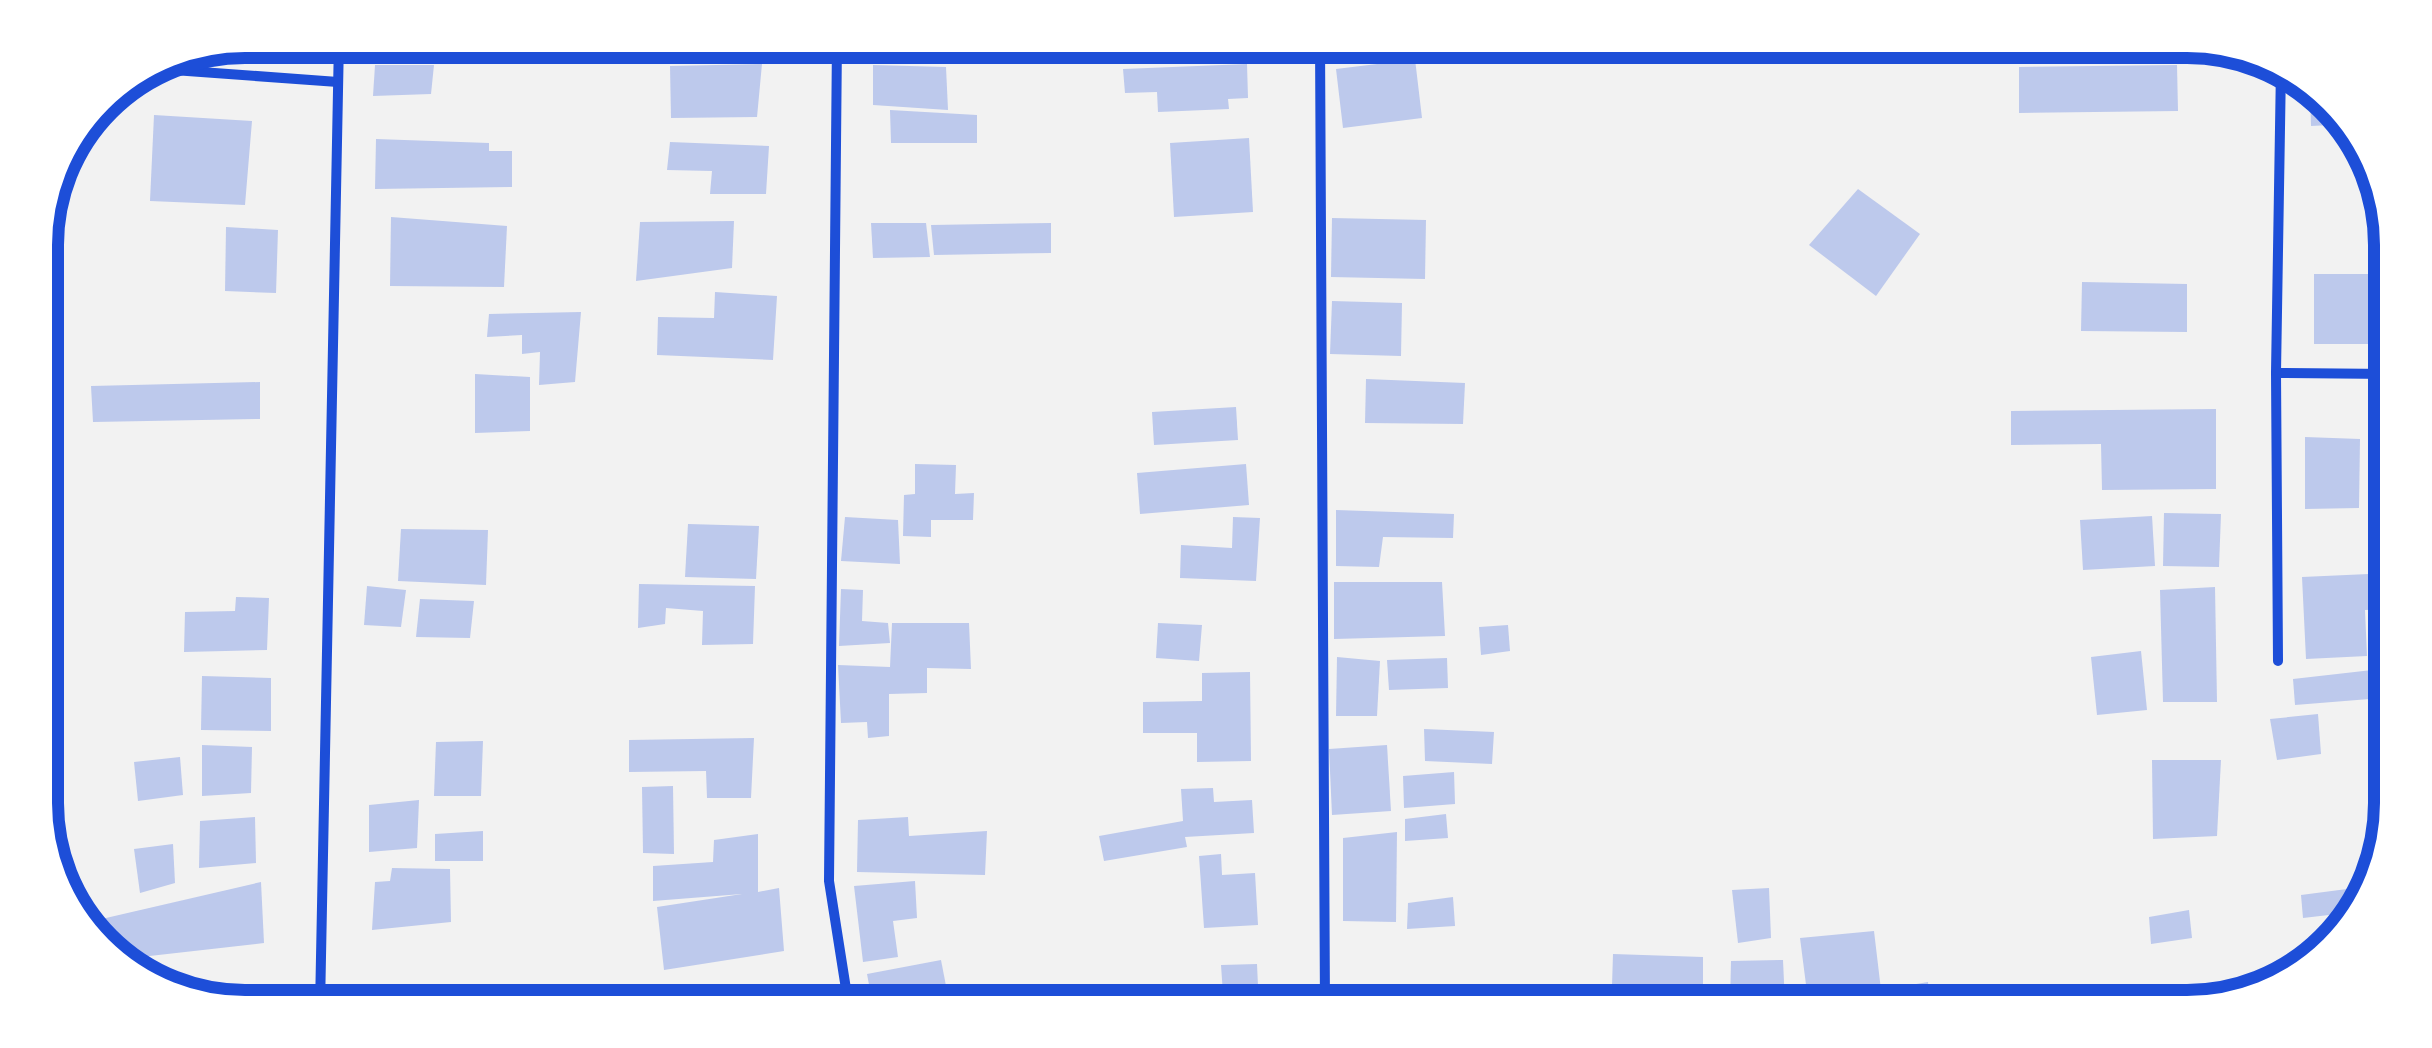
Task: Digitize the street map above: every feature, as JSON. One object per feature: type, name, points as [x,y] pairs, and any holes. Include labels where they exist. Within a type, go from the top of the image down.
[{"type":"street","points":[[320,990],[338,58]]},
{"type":"street","points":[[837,58],[829,881],[846,990]]},
{"type":"street","points":[[1320,58],[1325,990]]},
{"type":"street","points":[[177,70],[338,82]]},
{"type":"street","points":[[2278,661],[2276,373],[2281,82]]},
{"type":"street","points":[[2276,373],[2374,374]]},
{"type":"building","points":[[1336,58],[1448,59],[1415,59],[1422,118],[1343,128],[1336,69],[1410,60]]},
{"type":"building","points":[[762,64],[757,117],[671,118],[670,66]]},
{"type":"building","points":[[1247,64],[1248,98],[1228,99],[1229,109],[1158,112],[1157,92],[1125,93],[1123,69]]},
{"type":"building","points":[[375,65],[434,65],[431,94],[373,96]]},
{"type":"building","points":[[873,65],[946,67],[948,110],[873,105]]},
{"type":"building","points":[[2177,65],[2178,111],[2019,113],[2019,67]]},
{"type":"building","points":[[2310,104],[2331,125],[2311,126]]},
{"type":"building","points":[[890,110],[977,115],[977,143],[891,143]]},
{"type":"building","points":[[154,115],[252,121],[245,205],[150,201]]},
{"type":"building","points":[[1249,138],[1253,212],[1174,217],[1170,143]]},
{"type":"building","points":[[376,139],[489,143],[489,151],[512,151],[512,187],[375,189]]},
{"type":"building","points":[[670,142],[769,146],[766,194],[710,194],[712,171],[667,170]]},
{"type":"building","points":[[1858,189],[1920,234],[1876,296],[1809,245]]},
{"type":"building","points":[[391,217],[507,226],[504,287],[390,286]]},
{"type":"building","points":[[1332,218],[1426,220],[1425,279],[1331,277]]},
{"type":"building","points":[[734,221],[732,268],[636,281],[640,222]]},
{"type":"building","points":[[871,223],[926,223],[930,257],[873,258]]},
{"type":"building","points":[[1051,223],[1051,253],[934,255],[931,225]]},
{"type":"building","points":[[226,227],[278,230],[276,293],[225,291]]},
{"type":"building","points":[[2314,274],[2374,274],[2374,344],[2314,344]]},
{"type":"building","points":[[2082,282],[2187,284],[2187,332],[2081,331]]},
{"type":"building","points":[[715,292],[777,296],[773,360],[657,355],[658,317],[714,318]]},
{"type":"building","points":[[1332,301],[1402,303],[1401,356],[1330,354]]},
{"type":"building","points":[[581,312],[575,382],[539,385],[540,352],[522,354],[522,335],[487,337],[489,314]]},
{"type":"building","points":[[475,374],[530,377],[530,431],[475,433]]},
{"type":"building","points":[[1366,379],[1465,383],[1463,424],[1365,423]]},
{"type":"building","points":[[260,382],[260,419],[93,422],[91,386]]},
{"type":"building","points":[[1236,407],[1238,440],[1154,445],[1152,412]]},
{"type":"building","points":[[2216,409],[2216,489],[2102,490],[2101,444],[2011,445],[2011,411]]},
{"type":"building","points":[[2305,437],[2360,439],[2359,508],[2305,509]]},
{"type":"building","points":[[915,464],[956,465],[955,494],[974,493],[973,520],[931,520],[931,537],[903,536],[904,495],[915,494]]},
{"type":"building","points":[[1246,464],[1249,505],[1140,514],[1137,473]]},
{"type":"building","points":[[1336,510],[1454,514],[1453,538],[1383,537],[1379,567],[1336,566]]},
{"type":"building","points":[[2164,513],[2221,514],[2219,567],[2163,566]]},
{"type":"building","points":[[2152,516],[2155,566],[2083,570],[2080,520]]},
{"type":"building","points":[[845,517],[898,520],[900,564],[841,561]]},
{"type":"building","points":[[1233,517],[1260,518],[1256,581],[1180,578],[1181,545],[1232,548]]},
{"type":"building","points":[[688,524],[759,526],[756,579],[685,577]]},
{"type":"building","points":[[401,529],[488,530],[486,585],[398,581]]},
{"type":"building","points":[[2374,574],[2374,610],[2365,610],[2367,656],[2306,659],[2302,577]]},
{"type":"building","points":[[1334,582],[1442,582],[1445,636],[1334,639]]},
{"type":"building","points":[[639,584],[755,586],[753,644],[702,645],[703,611],[666,608],[665,624],[638,628]]},
{"type":"building","points":[[367,586],[406,590],[401,627],[364,625]]},
{"type":"building","points":[[2215,587],[2217,702],[2163,702],[2160,590]]},
{"type":"building","points":[[841,589],[863,590],[862,621],[888,623],[890,643],[839,646]]},
{"type":"building","points":[[236,597],[269,598],[267,650],[184,652],[185,612],[235,611]]},
{"type":"building","points":[[420,599],[474,601],[470,638],[416,637]]},
{"type":"building","points":[[892,623],[969,623],[971,669],[927,668],[927,693],[889,694],[889,736],[868,738],[867,722],[841,723],[838,665],[890,667]]},
{"type":"building","points":[[1158,623],[1202,625],[1199,661],[1156,658]]},
{"type":"building","points":[[1508,625],[1510,651],[1481,655],[1479,627]]},
{"type":"building","points":[[2141,651],[2147,710],[2097,715],[2091,657]]},
{"type":"building","points":[[1337,657],[1380,661],[1377,716],[1336,716]]},
{"type":"building","points":[[1447,658],[1448,688],[1389,690],[1387,660]]},
{"type":"building","points":[[2374,670],[2374,699],[2295,705],[2293,679]]},
{"type":"building","points":[[1250,672],[1251,761],[1197,762],[1197,733],[1143,733],[1143,702],[1202,701],[1202,673]]},
{"type":"building","points":[[202,676],[271,678],[271,731],[201,730]]},
{"type":"building","points":[[2318,714],[2321,754],[2277,760],[2270,719]]},
{"type":"building","points":[[1424,729],[1494,732],[1492,764],[1425,761]]},
{"type":"building","points":[[754,738],[751,798],[707,798],[706,771],[629,772],[629,740]]},
{"type":"building","points":[[483,741],[481,796],[434,796],[436,742]]},
{"type":"building","points":[[202,745],[252,747],[251,793],[202,796]]},
{"type":"building","points":[[1387,745],[1391,811],[1332,815],[1329,749]]},
{"type":"building","points":[[180,757],[183,795],[138,801],[134,762]]},
{"type":"building","points":[[2152,760],[2221,760],[2217,836],[2153,839]]},
{"type":"building","points":[[1454,772],[1455,804],[1404,808],[1403,776]]},
{"type":"building","points":[[673,786],[674,854],[643,853],[642,787]]},
{"type":"building","points":[[1213,788],[1214,802],[1252,800],[1254,833],[1185,837],[1187,847],[1104,861],[1099,836],[1183,821],[1181,789]]},
{"type":"building","points":[[419,800],[417,848],[369,852],[369,805]]},
{"type":"building","points":[[1446,814],[1448,838],[1405,841],[1405,819]]},
{"type":"building","points":[[255,817],[256,863],[199,868],[200,821]]},
{"type":"building","points":[[908,817],[909,836],[987,831],[985,875],[857,872],[858,820]]},
{"type":"building","points":[[483,831],[483,861],[435,861],[435,834]]},
{"type":"building","points":[[1397,832],[1396,922],[1343,921],[1343,838]]},
{"type":"building","points":[[758,834],[758,892],[779,888],[784,951],[664,970],[657,907],[742,894],[653,901],[653,866],[713,862],[714,840]]},
{"type":"building","points":[[173,844],[175,883],[140,893],[134,849]]},
{"type":"building","points":[[1221,854],[1222,875],[1255,873],[1258,925],[1204,928],[1199,856]]},
{"type":"building","points":[[392,868],[450,869],[451,922],[372,930],[375,882],[390,881]]},
{"type":"building","points":[[915,881],[917,918],[893,921],[898,957],[863,962],[854,886]]},
{"type":"building","points":[[261,882],[264,943],[138,957],[98,920]]},
{"type":"building","points":[[1769,888],[1771,938],[1738,943],[1732,890]]},
{"type":"building","points":[[2347,889],[2346,902],[2338,914],[2303,918],[2301,895]]},
{"type":"building","points":[[1453,897],[1455,926],[1407,929],[1408,903]]},
{"type":"building","points":[[2189,910],[2192,938],[2151,944],[2149,917]]},
{"type":"building","points":[[1874,931],[1881,990],[1807,990],[1800,938]]},
{"type":"building","points":[[1613,954],[1703,957],[1703,990],[1629,990],[1629,986],[1612,986]]},
{"type":"building","points":[[941,960],[947,990],[870,990],[867,974]]},
{"type":"building","points":[[1783,960],[1784,990],[1730,990],[1731,961]]},
{"type":"building","points":[[1257,964],[1258,990],[1223,990],[1221,965]]},
{"type":"building","points":[[1928,982],[1929,990],[1881,990]]},
{"type":"building","points":[[1612,986],[1612,990],[1572,990]]}]
